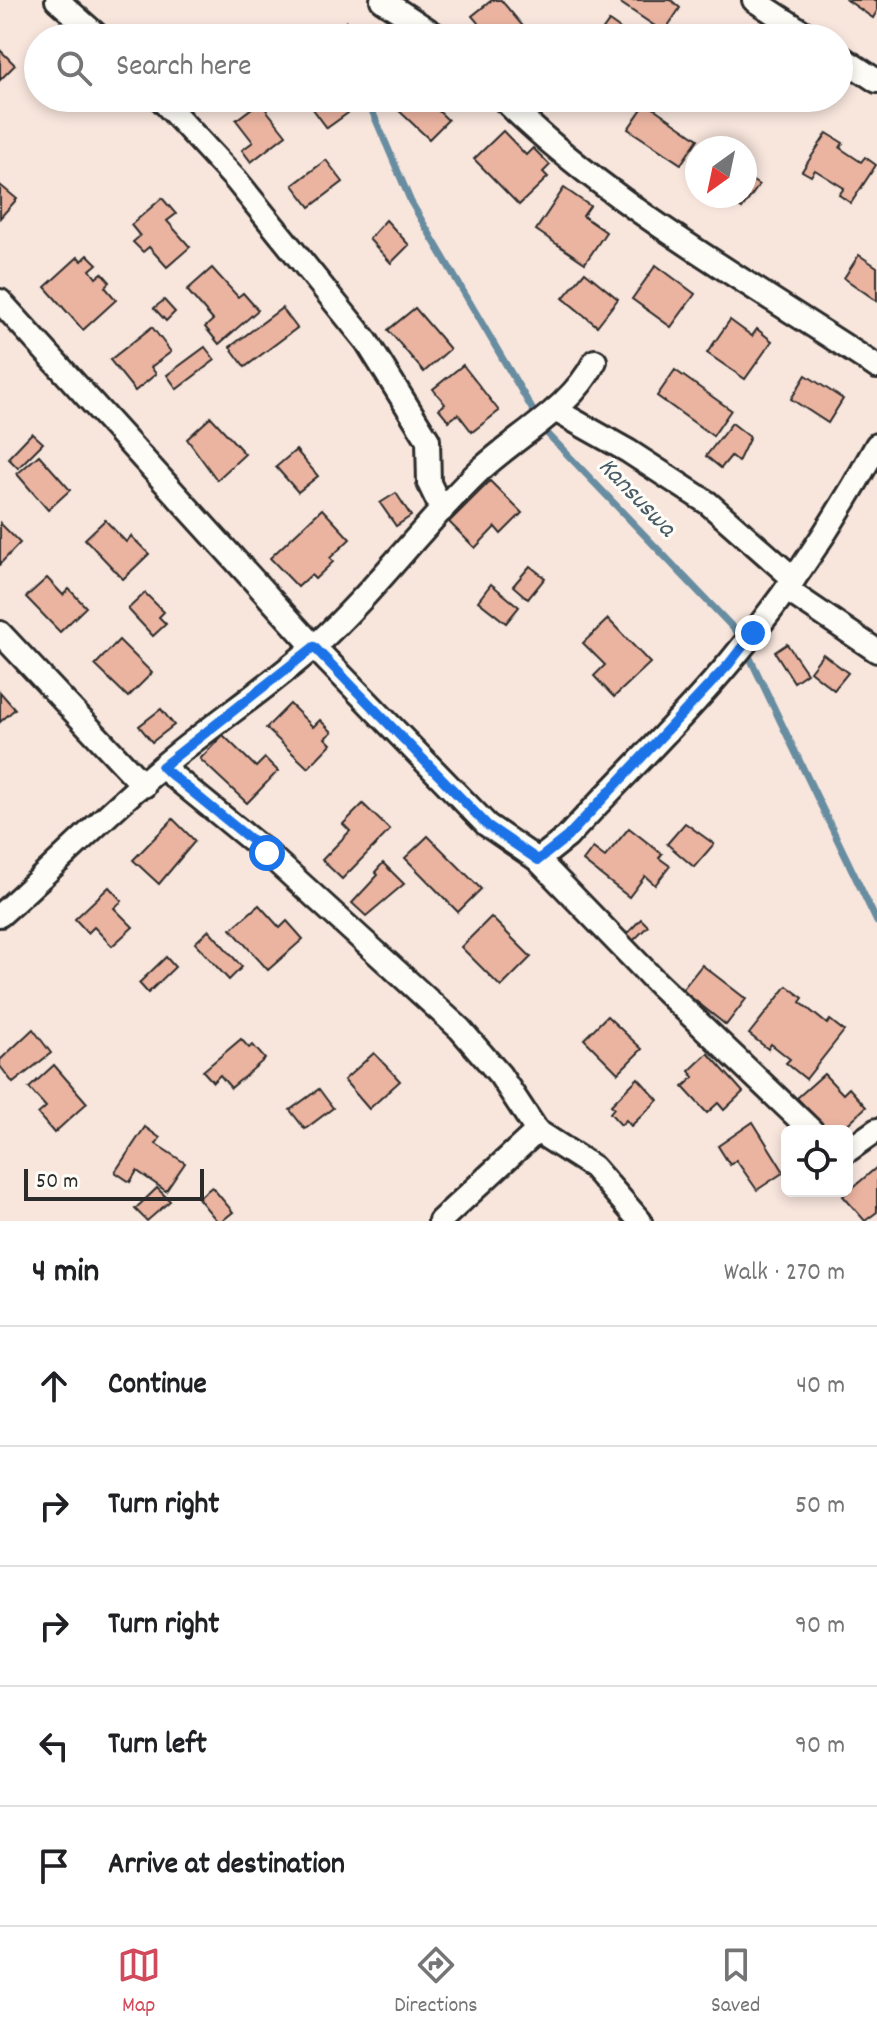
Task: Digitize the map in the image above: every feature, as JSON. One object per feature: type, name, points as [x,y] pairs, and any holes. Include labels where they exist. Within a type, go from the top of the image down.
[{"type":"street","points":[[57,0],[84,24]]},
{"type":"street","points":[[382,0],[419,24]]},
{"type":"street","points":[[754,0],[791,24]]},
{"type":"street","points":[[853,65],[877,81]]},
{"type":"street","points":[[173,112],[246,191],[367,342],[428,440],[429,483],[442,510]]},
{"type":"street","points":[[516,112],[647,215],[877,367]]},
{"type":"street","points":[[0,301],[314,647],[487,825],[538,860],[658,984],[806,1125]]},
{"type":"street","points":[[0,915],[162,767],[314,647],[372,592],[442,510],[522,433],[551,413],[589,372],[595,361]]},
{"type":"street","points":[[551,413],[628,451],[708,503],[791,584],[877,651]]},
{"type":"street","points":[[538,860],[567,837],[729,664],[791,584],[877,445]]},
{"type":"street","points":[[0,633],[144,786]]},
{"type":"street","points":[[162,767],[267,853],[460,1029],[500,1075],[537,1131],[593,1167],[640,1221]]},
{"type":"street","points":[[853,1147],[877,1130]]},
{"type":"street","points":[[440,1221],[537,1131]]},
{"type":"building","points":[[492,0],[501,0],[521,24],[479,24],[472,16]]},
{"type":"building","points":[[616,0],[671,0],[680,8],[669,24],[652,24]]},
{"type":"building","points":[[847,0],[877,0],[877,11],[873,18]]},
{"type":"building","points":[[0,50],[15,65],[0,80]]},
{"type":"building","points":[[247,112],[268,112],[286,135],[251,162],[242,150],[253,142],[236,120]]},
{"type":"building","points":[[315,112],[349,112],[327,128]]},
{"type":"building","points":[[400,112],[440,112],[448,120],[429,139]]},
{"type":"building","points":[[640,112],[659,112],[694,136],[685,136],[685,158],[681,164],[628,129]]},
{"type":"building","points":[[503,131],[526,155],[533,148],[550,165],[543,172],[548,177],[519,205],[474,159]]},
{"type":"building","points":[[827,133],[843,143],[840,148],[861,162],[865,157],[876,165],[851,203],[839,195],[844,188],[815,170],[811,176],[802,171]]},
{"type":"building","points":[[326,160],[343,182],[310,207],[293,185]]},
{"type":"building","points":[[0,185],[17,199],[0,218]]},
{"type":"building","points":[[564,188],[590,206],[583,216],[606,232],[585,263],[536,230]]},
{"type":"building","points":[[162,198],[176,214],[167,221],[190,247],[167,267],[149,247],[143,252],[133,242],[140,236],[131,225]]},
{"type":"building","points":[[386,220],[409,245],[391,263],[369,239]]},
{"type":"building","points":[[88,255],[97,264],[90,270],[96,278],[102,273],[110,282],[105,287],[116,300],[83,330],[45,287],[78,257],[82,261]]},
{"type":"building","points":[[859,255],[877,267],[877,301],[844,278]]},
{"type":"building","points":[[656,265],[695,294],[671,327],[632,299]]},
{"type":"building","points":[[212,268],[238,297],[243,293],[258,310],[219,344],[205,327],[213,320],[187,290]]},
{"type":"building","points":[[585,272],[618,299],[597,326],[563,298]]},
{"type":"building","points":[[164,300],[175,312],[166,321],[154,308]]},
{"type":"building","points":[[282,308],[297,328],[245,367],[230,347]]},
{"type":"building","points":[[415,308],[450,349],[424,372],[388,330]]},
{"type":"building","points":[[730,320],[752,336],[757,329],[772,341],[745,379],[707,353]]},
{"type":"building","points":[[152,327],[171,352],[151,367],[156,374],[135,391],[110,360]]},
{"type":"building","points":[[205,347],[215,360],[177,389],[167,375]]},
{"type":"building","points":[[463,365],[499,411],[472,432],[458,414],[449,421],[439,409],[445,404],[433,389]]},
{"type":"building","points":[[675,370],[731,410],[713,436],[657,396]]},
{"type":"building","points":[[806,375],[843,399],[828,423],[791,399]]},
{"type":"building","points":[[211,417],[245,454],[217,480],[187,439]]},
{"type":"building","points":[[732,423],[750,437],[738,462],[731,456],[721,468],[706,456]]},
{"type":"building","points":[[32,433],[43,443],[18,468],[8,458]]},
{"type":"building","points":[[296,450],[318,476],[298,492],[276,467]]},
{"type":"building","points":[[39,455],[70,490],[48,510],[17,474]]},
{"type":"building","points":[[490,481],[522,513],[501,534],[495,527],[475,548],[449,522]]},
{"type":"building","points":[[396,493],[411,516],[396,526],[380,503]]},
{"type":"building","points":[[322,509],[350,539],[330,558],[333,562],[315,579],[311,575],[298,587],[270,558]]},
{"type":"building","points":[[105,520],[126,542],[131,536],[149,554],[123,579],[85,539]]},
{"type":"building","points":[[0,523],[20,543],[0,564]]},
{"type":"building","points":[[530,566],[545,578],[528,599],[513,586]]},
{"type":"building","points":[[47,578],[63,595],[69,589],[86,607],[60,632],[26,597]]},
{"type":"building","points":[[491,584],[519,607],[506,623],[478,601]]},
{"type":"building","points":[[145,593],[164,612],[159,617],[166,624],[153,636],[128,609]]},
{"type":"building","points":[[608,619],[650,663],[614,697],[594,676],[605,665],[583,643]]},
{"type":"building","points":[[119,640],[152,673],[128,697],[95,665]]},
{"type":"building","points":[[787,644],[807,673],[794,682],[775,652]]},
{"type":"building","points":[[823,654],[848,673],[834,690],[810,671]]},
{"type":"building","points":[[0,692],[15,709],[0,722]]},
{"type":"building","points":[[290,704],[313,727],[320,720],[332,732],[325,738],[331,744],[308,768],[266,728]]},
{"type":"building","points":[[161,709],[174,725],[152,742],[139,726]]},
{"type":"building","points":[[223,735],[256,767],[265,758],[278,771],[247,803],[200,759]]},
{"type":"building","points":[[363,804],[390,830],[342,879],[322,860],[350,831],[343,824]]},
{"type":"building","points":[[173,819],[195,841],[159,884],[133,860]]},
{"type":"building","points":[[685,823],[714,844],[694,867],[667,844]]},
{"type":"building","points":[[629,828],[662,854],[659,858],[670,866],[655,885],[645,876],[629,897],[583,861],[593,848],[605,857]]},
{"type":"building","points":[[428,836],[481,889],[458,912],[405,858]]},
{"type":"building","points":[[383,863],[404,884],[366,916],[352,903],[378,875],[375,872]]},
{"type":"building","points":[[109,887],[122,901],[114,908],[133,927],[112,946],[94,927],[88,933],[75,919]]},
{"type":"building","points":[[259,905],[280,928],[287,921],[303,939],[268,970],[231,929]]},
{"type":"building","points":[[491,917],[531,957],[501,987],[461,947]]},
{"type":"building","points":[[641,919],[648,926],[630,944],[623,938]]},
{"type":"building","points":[[209,930],[242,967],[229,980],[195,943]]},
{"type":"building","points":[[166,957],[175,967],[148,993],[139,983]]},
{"type":"building","points":[[702,965],[746,999],[726,1025],[682,990]]},
{"type":"building","points":[[787,986],[803,998],[800,1002],[827,1024],[830,1020],[844,1031],[806,1079],[786,1063],[790,1059],[771,1044],[768,1049],[749,1034]]},
{"type":"building","points":[[607,1016],[642,1049],[618,1073],[584,1039]]},
{"type":"building","points":[[33,1029],[51,1053],[13,1083],[0,1066],[0,1060]]},
{"type":"building","points":[[241,1039],[249,1048],[253,1045],[265,1059],[231,1088],[220,1075],[213,1082],[203,1071]]},
{"type":"building","points":[[374,1053],[400,1081],[369,1109],[344,1080]]},
{"type":"building","points":[[708,1053],[743,1092],[724,1110],[718,1103],[707,1113],[683,1087],[694,1077],[689,1071]]},
{"type":"building","points":[[54,1065],[87,1103],[54,1133],[38,1114],[46,1107],[29,1088]]},
{"type":"building","points":[[824,1074],[843,1094],[849,1088],[866,1107],[846,1125],[823,1125],[797,1098]]},
{"type":"building","points":[[638,1078],[658,1100],[631,1126],[626,1120],[621,1125],[610,1113],[614,1108],[611,1105]]},
{"type":"building","points":[[319,1089],[333,1108],[305,1129],[290,1110]]},
{"type":"building","points":[[753,1122],[781,1167],[781,1174],[757,1190],[736,1160],[730,1165],[718,1146]]},
{"type":"building","points":[[145,1127],[160,1138],[156,1144],[185,1163],[166,1191],[137,1171],[130,1182],[115,1172]]},
{"type":"building","points":[[877,1167],[877,1212],[865,1221],[844,1197],[853,1197],[853,1187]]},
{"type":"building","points":[[212,1187],[233,1212],[222,1221],[217,1221],[198,1198]]},
{"type":"building","points":[[157,1188],[170,1201],[147,1221],[135,1209]]},
{"type":"waterway","name":"Kansuswa","points":[[373,112],[411,202],[545,431],[738,633],[877,922]]},
{"type":"route","points":[[267,853],[162,767],[314,647],[487,825],[538,860],[567,837],[729,664],[753,633]]}]
